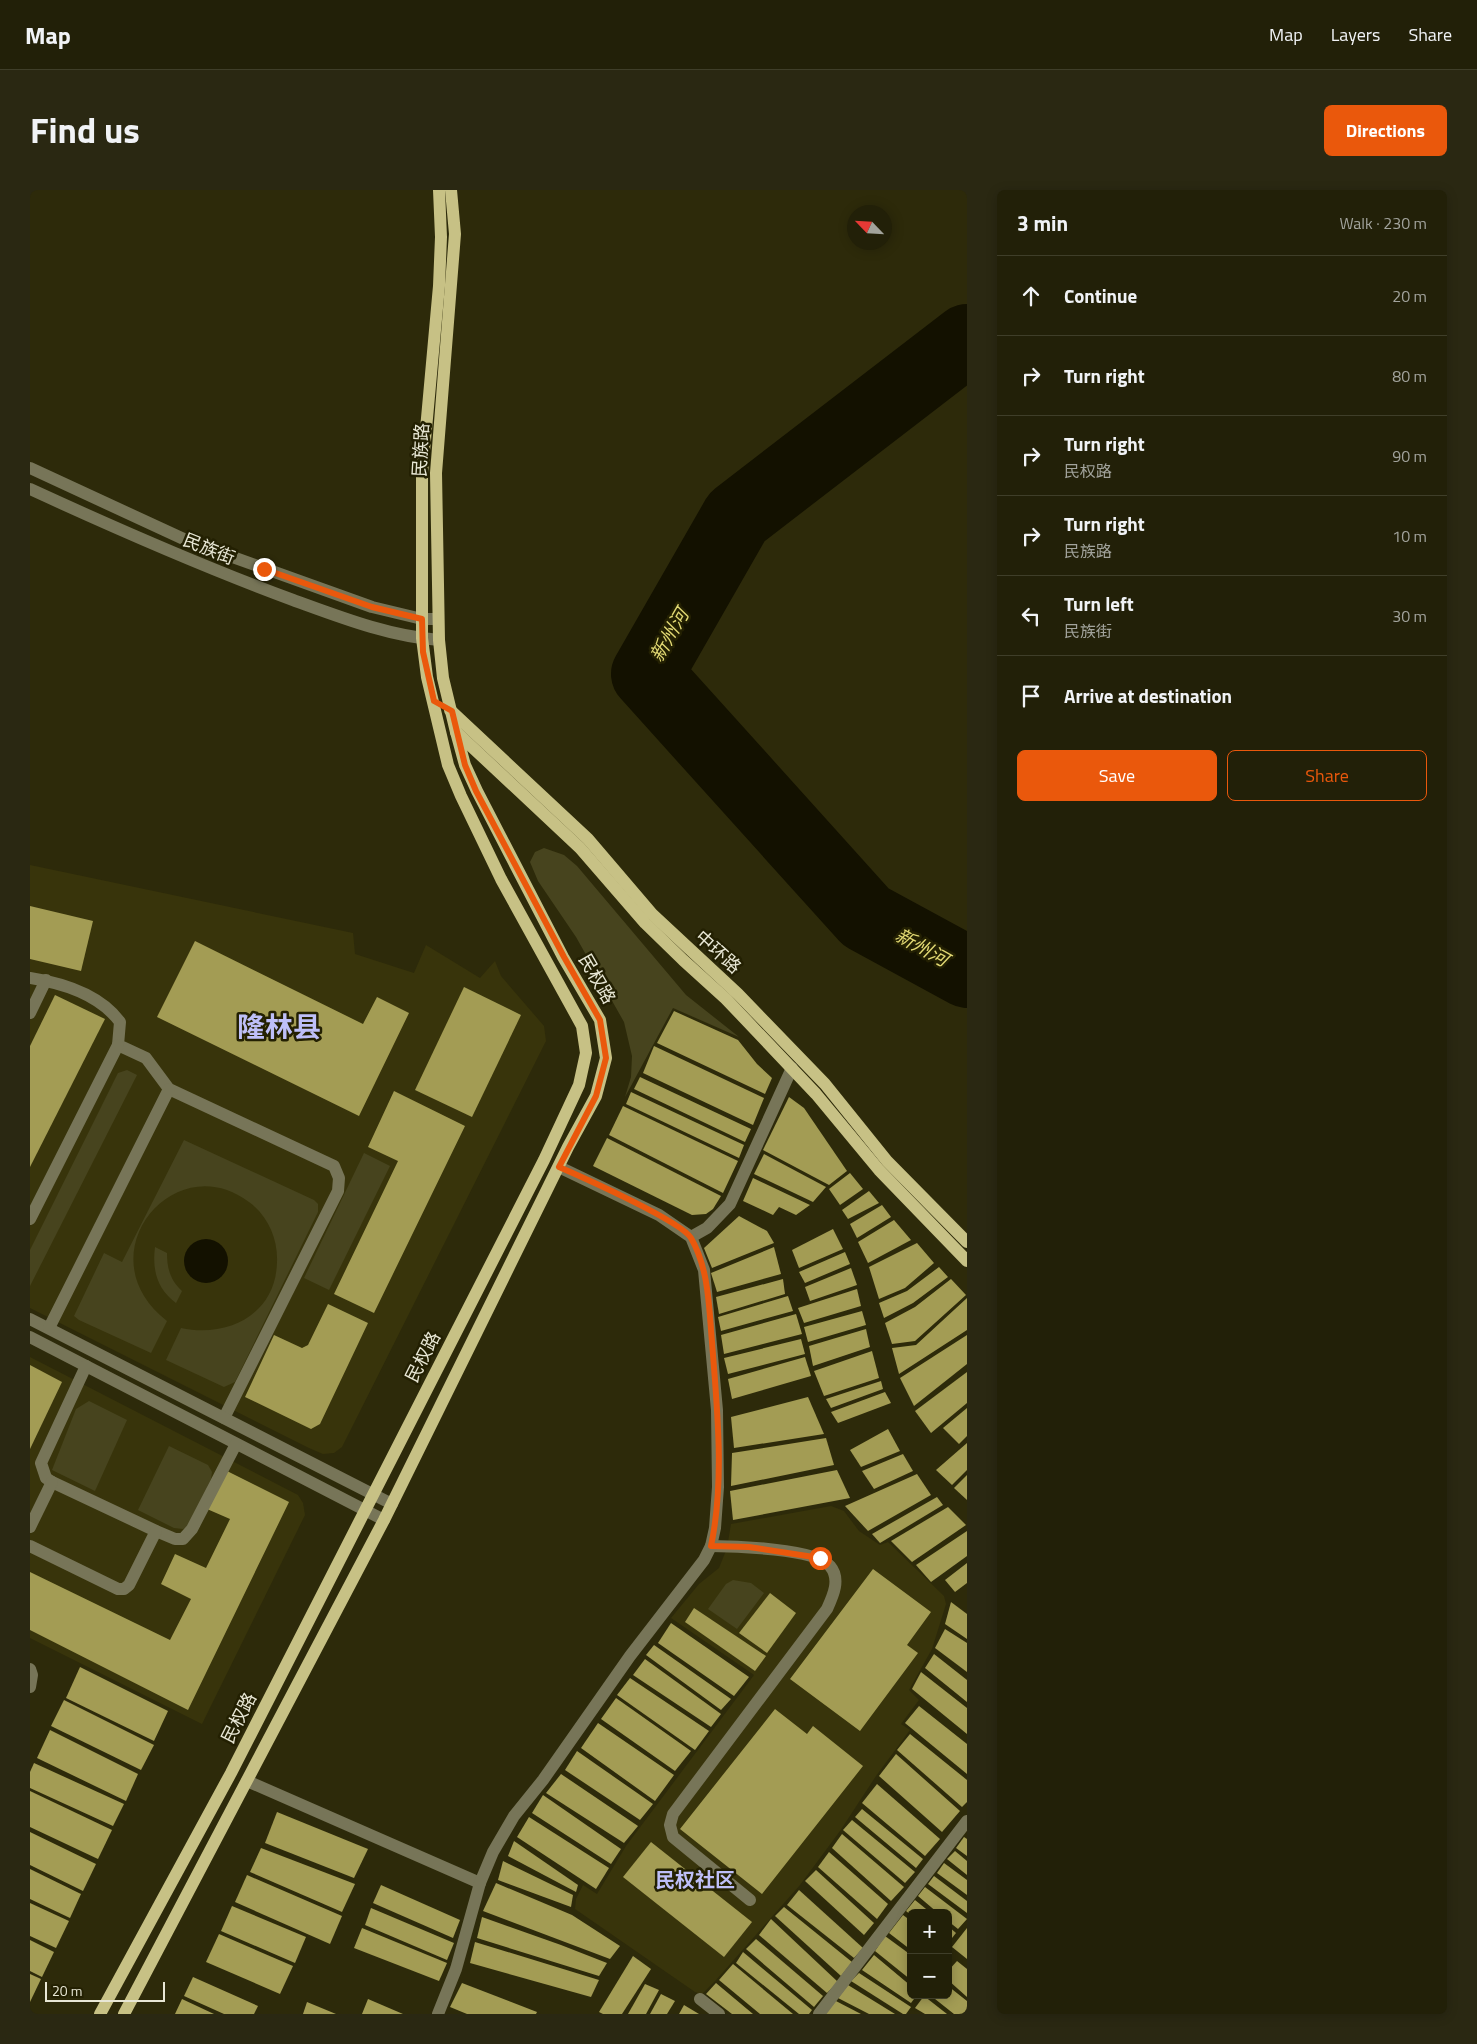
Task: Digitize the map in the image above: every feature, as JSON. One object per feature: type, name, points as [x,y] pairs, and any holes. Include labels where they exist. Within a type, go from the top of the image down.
[{"type":"main road","name":"民族路","points":[[434,701],[427,677],[422,638],[422,473],[441,237],[438,190]]},
{"type":"main road","name":"民族路","points":[[451,190],[455,234],[436,473],[439,640],[444,678],[452,711]]},
{"type":"main road","name":"中环路","points":[[434,701],[452,711],[588,839],[652,914],[738,994],[825,1084],[887,1161],[967,1242]]},
{"type":"main road","name":"民权路","points":[[100,2014],[231,1773],[544,1160],[579,1085],[586,1054],[582,1026],[501,879],[461,796],[448,765],[434,701]]},
{"type":"main road","name":"民权路","points":[[124,2014],[384,1520],[596,1096],[606,1058],[600,1020],[564,957],[476,791],[465,765],[452,711]]},
{"type":"main road","name":"中环路","points":[[438,725],[456,732],[580,848],[645,923],[726,999],[792,1068],[879,1170],[967,1261]]},
{"type":"street","name":"民族街","points":[[30,468],[188,542],[372,607],[422,619],[438,619]]},
{"type":"street","name":"民族街","points":[[30,489],[180,557],[258,587],[360,624],[439,640]]},
{"type":"street","points":[[30,978],[61,984],[98,1001],[112,1010],[120,1022],[118,1045],[30,1219]]},
{"type":"street","points":[[30,1013],[46,980]]},
{"type":"street","points":[[118,1045],[146,1058],[169,1089],[334,1166],[339,1178],[338,1191],[224,1418]]},
{"type":"street","points":[[691,1237],[707,1228],[730,1204],[792,1068]]},
{"type":"street","points":[[49,1328],[169,1089]]},
{"type":"street","points":[[438,2014],[456,1969],[480,1883],[493,1852],[514,1816],[543,1780],[664,1609],[693,1574],[711,1546],[717,1512],[717,1410],[704,1270],[691,1237],[659,1215],[559,1167]]},
{"type":"street","points":[[30,1319],[392,1504]]},
{"type":"street","points":[[30,1337],[384,1520]]},
{"type":"street","points":[[86,1366],[41,1463],[42,1472],[52,1482],[156,1531],[175,1539],[182,1539],[188,1536],[236,1444]]},
{"type":"street","points":[[30,1527],[52,1482]]},
{"type":"street","points":[[30,1546],[110,1585],[124,1589],[129,1585],[156,1531]]},
{"type":"street","points":[[711,1546],[749,1547],[820,1558],[831,1566],[835,1577],[835,1592],[827,1609],[673,1814],[670,1825],[673,1837],[750,1900]]},
{"type":"street","points":[[30,1668],[32,1675],[30,1687]]},
{"type":"street","points":[[247,1781],[480,1883]]},
{"type":"street","points":[[819,2014],[967,1820]]},
{"type":"street","points":[[700,1999],[720,2014]]},
{"type":"shaded area","points":[[544,848],[564,855],[577,866],[686,995],[739,1037],[673,1008],[625,1097],[631,1077],[632,1056],[624,1022],[576,937],[538,881],[530,862],[535,852]]},
{"type":"shaded area","points":[[30,865],[353,933],[355,954],[414,973],[426,945],[480,978],[495,961],[501,976],[544,1026],[546,1041],[342,1447],[334,1453],[323,1454],[309,1448],[30,1308]]},
{"type":"shaded area","points":[[127,1070],[137,1075],[30,1286],[30,1250],[118,1073]]},
{"type":"shaded area","points":[[184,1140],[314,1200],[318,1204],[318,1212],[235,1382],[224,1387],[166,1360],[181,1328],[215,1329],[246,1319],[258,1309],[268,1296],[274,1280],[277,1262],[276,1245],[262,1214],[249,1202],[220,1188],[193,1187],[168,1197],[148,1216],[136,1240],[134,1267],[143,1295],[167,1321],[151,1353],[74,1316],[104,1253],[122,1262]]},
{"type":"shaded area","points":[[364,1153],[390,1166],[329,1290],[304,1278]]},
{"type":"shaded area","points":[[202,1239],[210,1239],[222,1245],[228,1261],[222,1277],[210,1283],[202,1283],[190,1277],[184,1265],[184,1257],[190,1245]]},
{"type":"shaded area","points":[[155,1247],[167,1253],[170,1274],[182,1291],[176,1303],[164,1292],[157,1278],[154,1263]]},
{"type":"shaded area","points":[[30,1357],[298,1495],[303,1503],[305,1515],[202,1724],[30,1638]]},
{"type":"shaded area","points":[[89,1401],[127,1420],[95,1491],[52,1470],[76,1409]]},
{"type":"shaded area","points":[[169,1446],[208,1465],[212,1472],[211,1479],[188,1526],[183,1529],[174,1528],[138,1510]]},
{"type":"shaded area","points":[[831,1506],[844,1511],[859,1531],[880,1545],[888,1542],[944,1596],[946,1604],[932,1649],[909,1690],[919,1700],[901,1724],[910,1730],[800,1885],[702,1994],[695,1992],[575,1909],[576,1899],[583,1885],[597,1894],[626,1846],[754,1675],[671,1618],[699,1584],[719,1568],[727,1548],[731,1524]]},
{"type":"shaded area","points":[[733,1580],[751,1583],[764,1593],[737,1629],[708,1609],[726,1584]]},
{"type":"building","points":[[30,906],[93,921],[81,971],[30,959]]},
{"type":"building","points":[[195,941],[363,1024],[377,997],[409,1013],[359,1116],[157,1017]]},
{"type":"building","points":[[464,987],[521,1015],[472,1117],[415,1090]]},
{"type":"building","points":[[55,995],[105,1019],[30,1167],[30,1046]]},
{"type":"building","points":[[674,1011],[738,1040],[757,1064],[772,1078],[765,1094],[657,1043]]},
{"type":"building","points":[[654,1046],[764,1098],[753,1125],[643,1073]]},
{"type":"building","points":[[640,1077],[751,1129],[745,1142],[634,1089]]},
{"type":"building","points":[[394,1091],[465,1126],[374,1313],[334,1294],[398,1161],[368,1147]]},
{"type":"building","points":[[631,1092],[744,1145],[739,1158],[626,1104]]},
{"type":"building","points":[[789,1097],[804,1108],[847,1171],[829,1185],[763,1150]]},
{"type":"building","points":[[623,1106],[738,1161],[723,1193],[609,1135]]},
{"type":"building","points":[[607,1138],[721,1196],[713,1209],[706,1214],[692,1215],[593,1166]]},
{"type":"building","points":[[764,1154],[826,1187],[813,1202],[754,1174]]},
{"type":"building","points":[[850,1173],[863,1189],[840,1205],[829,1189]]},
{"type":"building","points":[[753,1178],[810,1205],[796,1215],[779,1207],[773,1215],[743,1201]]},
{"type":"building","points":[[869,1191],[879,1203],[848,1219],[842,1210]]},
{"type":"building","points":[[882,1205],[891,1217],[857,1238],[850,1224]]},
{"type":"building","points":[[739,1216],[767,1231],[774,1243],[712,1268],[704,1248]]},
{"type":"building","points":[[894,1220],[911,1240],[868,1263],[858,1242]]},
{"type":"building","points":[[833,1229],[843,1249],[799,1268],[792,1250]]},
{"type":"building","points":[[917,1243],[934,1263],[905,1288],[879,1299],[869,1267]]},
{"type":"building","points":[[774,1247],[781,1274],[717,1292],[711,1273]]},
{"type":"building","points":[[845,1252],[850,1264],[805,1283],[799,1272]]},
{"type":"building","points":[[939,1267],[948,1277],[913,1303],[884,1318],[879,1303],[907,1291]]},
{"type":"building","points":[[851,1268],[857,1285],[810,1301],[805,1287]]},
{"type":"building","points":[[783,1279],[785,1294],[719,1314],[716,1297]]},
{"type":"building","points":[[951,1279],[966,1295],[915,1341],[892,1344],[885,1323],[915,1307]]},
{"type":"building","points":[[857,1289],[861,1306],[804,1323],[798,1308]]},
{"type":"building","points":[[788,1296],[793,1311],[721,1331],[718,1317]]},
{"type":"building","points":[[967,1298],[967,1330],[899,1374],[892,1348],[916,1345]]},
{"type":"building","points":[[328,1304],[368,1323],[320,1424],[311,1429],[245,1397],[274,1335],[302,1348],[308,1345]]},
{"type":"building","points":[[862,1311],[866,1325],[808,1342],[804,1327]]},
{"type":"building","points":[[796,1314],[802,1334],[724,1354],[721,1335]]},
{"type":"building","points":[[866,1329],[870,1347],[813,1366],[809,1346]]},
{"type":"building","points":[[967,1335],[967,1364],[914,1406],[900,1378]]},
{"type":"building","points":[[801,1339],[805,1354],[728,1374],[724,1358]]},
{"type":"building","points":[[872,1351],[879,1378],[824,1396],[814,1371]]},
{"type":"building","points":[[805,1357],[811,1376],[732,1399],[728,1379]]},
{"type":"building","points":[[30,1365],[62,1382],[30,1449]]},
{"type":"building","points":[[967,1372],[967,1403],[931,1433],[915,1411]]},
{"type":"building","points":[[881,1381],[883,1389],[831,1408],[826,1399]]},
{"type":"building","points":[[885,1392],[891,1403],[838,1423],[831,1412]]},
{"type":"building","points":[[808,1397],[824,1434],[734,1448],[731,1417]]},
{"type":"building","points":[[967,1408],[967,1436],[959,1444],[943,1428]]},
{"type":"building","points":[[888,1429],[900,1451],[861,1467],[850,1450]]},
{"type":"building","points":[[826,1438],[834,1465],[731,1486],[732,1453]]},
{"type":"building","points":[[967,1443],[967,1470],[952,1485],[936,1470]]},
{"type":"building","points":[[903,1454],[913,1471],[874,1489],[862,1471]]},
{"type":"building","points":[[225,1470],[289,1502],[188,1710],[30,1630],[30,1572],[170,1640],[191,1599],[161,1584],[175,1554],[206,1568],[230,1519],[207,1509]]},
{"type":"building","points":[[837,1470],[850,1498],[733,1520],[730,1491]]},
{"type":"building","points":[[917,1474],[931,1495],[868,1531],[845,1506]]},
{"type":"building","points":[[967,1475],[967,1500],[954,1488]]},
{"type":"building","points":[[937,1497],[943,1505],[880,1543],[872,1534]]},
{"type":"building","points":[[948,1507],[966,1525],[912,1562],[891,1541]]},
{"type":"building","points":[[967,1531],[967,1556],[931,1582],[916,1565]]},
{"type":"building","points":[[967,1563],[967,1583],[955,1592],[945,1580]]},
{"type":"building","points":[[873,1569],[931,1612],[907,1645],[918,1653],[860,1731],[790,1679]]},
{"type":"building","points":[[770,1593],[796,1613],[767,1653],[739,1633]]},
{"type":"building","points":[[951,1602],[967,1614],[967,1639],[945,1624]]},
{"type":"building","points":[[694,1608],[766,1656],[755,1671],[685,1622]]},
{"type":"building","points":[[671,1623],[749,1677],[734,1696],[658,1643]]},
{"type":"building","points":[[945,1629],[967,1643],[967,1672],[935,1648]]},
{"type":"building","points":[[654,1645],[731,1699],[721,1710],[646,1655]]},
{"type":"building","points":[[934,1654],[967,1680],[967,1702],[925,1668]]},
{"type":"building","points":[[645,1659],[721,1714],[711,1727],[633,1675]]},
{"type":"building","points":[[80,1667],[168,1711],[154,1741],[66,1698]]},
{"type":"building","points":[[921,1672],[967,1708],[967,1734],[912,1689]]},
{"type":"building","points":[[630,1678],[709,1731],[695,1750],[617,1695]]},
{"type":"building","points":[[616,1698],[691,1751],[675,1771],[601,1719]]},
{"type":"building","points":[[64,1700],[154,1745],[141,1770],[51,1726]]},
{"type":"building","points":[[919,1706],[967,1744],[967,1774],[905,1723]]},
{"type":"building","points":[[775,1709],[807,1734],[813,1726],[863,1766],[762,1894],[680,1829]]},
{"type":"building","points":[[598,1723],[674,1775],[655,1801],[581,1748]]},
{"type":"building","points":[[50,1730],[138,1774],[126,1801],[37,1758]]},
{"type":"building","points":[[910,1734],[967,1780],[967,1802],[962,1807],[897,1750]]},
{"type":"building","points":[[577,1751],[653,1804],[640,1820],[565,1770]]},
{"type":"building","points":[[896,1754],[960,1811],[942,1832],[879,1776]]},
{"type":"building","points":[[34,1763],[124,1804],[113,1826],[30,1788],[30,1772]]},
{"type":"building","points":[[561,1774],[638,1826],[624,1843],[546,1793]]},
{"type":"building","points":[[877,1784],[940,1839],[925,1856],[862,1803]]},
{"type":"building","points":[[30,1791],[112,1830],[98,1859],[30,1827]]},
{"type":"building","points":[[543,1795],[621,1849],[611,1864],[532,1813]]},
{"type":"building","points":[[862,1809],[923,1859],[916,1868],[855,1817]]},
{"type":"building","points":[[277,1812],[368,1849],[354,1878],[265,1843]]},
{"type":"building","points":[[529,1817],[609,1868],[596,1889],[517,1837]]},
{"type":"building","points":[[852,1820],[915,1872],[905,1883],[843,1830]]},
{"type":"building","points":[[30,1832],[96,1864],[83,1891],[30,1865]]},
{"type":"building","points":[[842,1834],[904,1887],[891,1901],[832,1848]]},
{"type":"building","points":[[964,1837],[967,1839],[967,1856],[956,1848]]},
{"type":"building","points":[[514,1841],[578,1885],[576,1892],[508,1856]]},
{"type":"building","points":[[651,1842],[752,1922],[724,1957],[623,1877]]},
{"type":"building","points":[[261,1848],[355,1884],[342,1912],[250,1872]]},
{"type":"building","points":[[955,1851],[967,1861],[967,1875],[947,1859]]},
{"type":"building","points":[[829,1852],[888,1904],[877,1919],[818,1867]]},
{"type":"building","points":[[503,1861],[573,1895],[571,1907],[498,1880]]},
{"type":"building","points":[[944,1863],[967,1880],[967,1895],[937,1873]]},
{"type":"building","points":[[30,1869],[81,1894],[70,1918],[30,1899]]},
{"type":"building","points":[[816,1870],[874,1923],[864,1935],[805,1881]]},
{"type":"building","points":[[247,1875],[342,1916],[330,1944],[235,1902]]},
{"type":"building","points":[[934,1876],[967,1901],[967,1913],[928,1884]]},
{"type":"building","points":[[496,1883],[572,1915],[620,1946],[610,1959],[483,1911]]},
{"type":"building","points":[[381,1885],[460,1920],[453,1938],[373,1903]]},
{"type":"building","points":[[925,1887],[967,1919],[958,1929],[952,1924],[952,1909],[933,1909],[918,1896]]},
{"type":"building","points":[[799,1890],[863,1948],[854,1958],[787,1905]]},
{"type":"building","points":[[915,1900],[926,1909],[908,1909]]},
{"type":"building","points":[[30,1903],[69,1921],[56,1948],[30,1936]]},
{"type":"building","points":[[232,1906],[306,1937],[295,1963],[221,1931]]},
{"type":"building","points":[[784,1907],[852,1962],[841,1976],[775,1916]]},
{"type":"building","points":[[371,1908],[454,1943],[447,1960],[365,1925]]},
{"type":"building","points":[[903,1915],[907,1918],[907,1947],[889,1933]]},
{"type":"building","points":[[482,1917],[607,1963],[599,1976],[477,1938]]},
{"type":"building","points":[[771,1919],[838,1982],[827,1993],[759,1935]]},
{"type":"building","points":[[362,1928],[447,1963],[439,1981],[354,1948]]},
{"type":"building","points":[[967,1928],[967,1959],[952,1947]]},
{"type":"building","points":[[952,1930],[956,1933],[952,1938]]},
{"type":"building","points":[[219,1934],[293,1966],[280,1994],[206,1962]]},
{"type":"building","points":[[885,1936],[907,1952],[907,1977],[875,1951]]},
{"type":"building","points":[[756,1939],[823,1996],[814,2007],[746,1949]]},
{"type":"building","points":[[30,1940],[54,1952],[42,1977],[30,1971]]},
{"type":"building","points":[[475,1942],[599,1980],[591,1997],[470,1963]]},
{"type":"building","points":[[743,1952],[812,2010],[809,2014],[799,2014],[736,1963]]},
{"type":"building","points":[[874,1955],[907,1983],[907,1999],[914,1999],[911,2003],[862,1970]]},
{"type":"building","points":[[633,1956],[651,1969],[622,2014],[603,2014],[599,2012]]},
{"type":"building","points":[[957,1961],[967,1969],[967,1997],[952,1984],[952,1967]]},
{"type":"building","points":[[733,1964],[793,2014],[760,2014],[719,1980]]},
{"type":"building","points":[[859,1973],[911,2007],[906,2014],[903,2014],[851,1981]]},
{"type":"building","points":[[30,1974],[41,1979],[30,2002]]},
{"type":"building","points":[[193,1977],[258,2006],[254,2014],[224,2014],[184,1996]]},
{"type":"building","points":[[462,1983],[537,2012],[536,2014],[467,2014],[450,2007]]},
{"type":"building","points":[[716,1983],[753,2014],[732,2014],[706,1994]]},
{"type":"building","points":[[645,1984],[659,1990],[646,2014],[628,2014]]},
{"type":"building","points":[[848,1985],[895,2014],[869,2014],[838,1998]]},
{"type":"building","points":[[952,1989],[967,2001],[967,2014],[954,2014],[935,1999],[952,1999]]},
{"type":"building","points":[[661,1994],[675,2001],[667,2014],[650,2014]]},
{"type":"building","points":[[182,1999],[214,2014],[175,2014]]},
{"type":"building","points":[[368,1999],[403,2014],[362,2014]]},
{"type":"building","points":[[922,1999],[928,1999],[947,2014],[925,2014],[915,2008]]},
{"type":"building","points":[[834,2000],[861,2014],[825,2014]]},
{"type":"building","points":[[307,2002],[336,2014],[303,2014]]},
{"type":"building","points":[[684,2005],[699,2014],[679,2014]]},
{"type":"waterway","name":"新州河","points":[[967,340],[737,517],[647,674],[866,917],[967,972]]},
{"type":"district","name":"隆林县","points":[[279,1027]]},
{"type":"district","name":"民权社区","points":[[695,1880]]},
{"type":"route","points":[[264,569],[372,607],[422,619],[423,652],[427,677],[434,701],[452,711],[465,765],[476,791],[564,957],[600,1020],[606,1058],[596,1096],[559,1167],[659,1215],[691,1237],[704,1270],[708,1295],[717,1410],[717,1512],[711,1546],[749,1547],[820,1558]]}]
